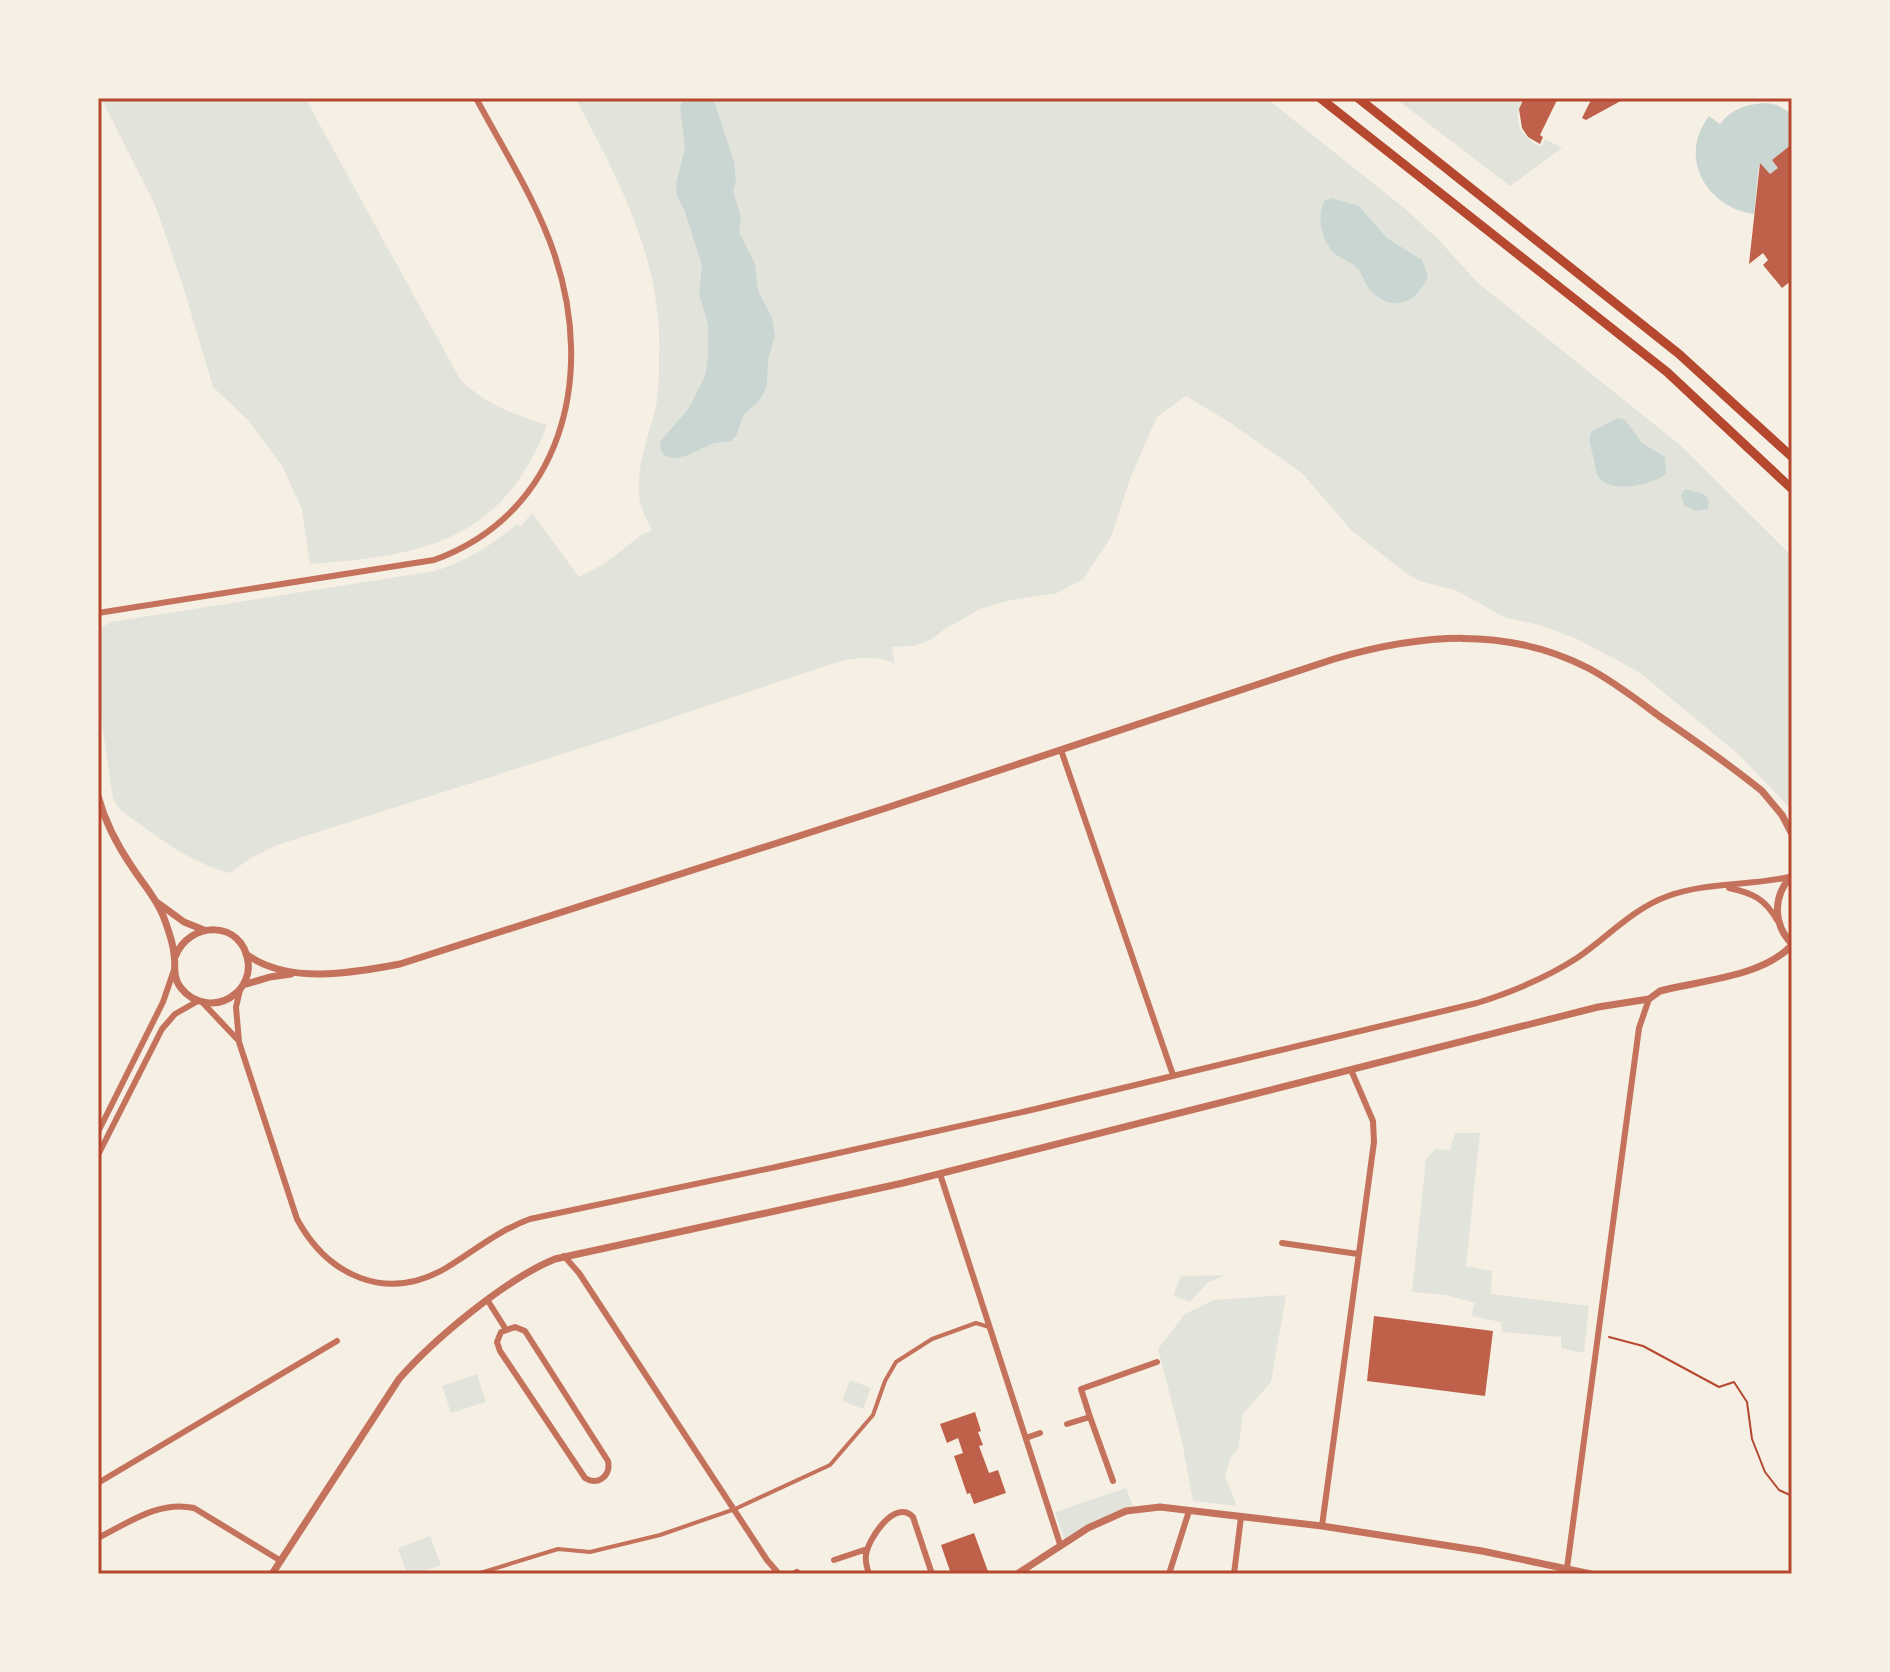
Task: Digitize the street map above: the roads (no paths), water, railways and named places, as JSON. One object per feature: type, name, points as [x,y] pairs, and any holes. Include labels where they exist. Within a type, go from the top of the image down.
[{"type":"main road","points":[[1320,98],[1667,372],[1792,489]]},
{"type":"main road","points":[[1358,98],[1679,354],[1792,457]]},
{"type":"street","points":[[98,613],[434,560],[475,542],[508,517],[528,493],[549,461],[563,424],[571,379],[569,311],[545,228],[476,98]]},
{"type":"street","points":[[98,1155],[162,1029],[175,1014],[201,1002],[223,1001],[242,987],[270,977],[302,972],[364,971],[430,956],[1369,649],[1426,640],[1488,638],[1546,650],[1604,677],[1762,791],[1792,826]]},
{"type":"street","points":[[1061,750],[1173,1075]]},
{"type":"street","points":[[98,796],[117,843],[165,920],[175,957],[163,1002],[98,1132]]},
{"type":"street","points":[[1782,815],[1792,834]]},
{"type":"street","points":[[175,957],[188,936],[204,930],[222,930],[243,946],[248,970],[236,1007],[239,1042],[297,1219],[328,1261],[365,1280],[401,1283],[424,1278],[445,1268],[502,1231],[530,1219],[998,1118],[1434,1015],[1498,996],[1552,973],[1623,921],[1655,902],[1684,892],[1755,884],[1791,876]]},
{"type":"street","points":[[1780,926],[1777,916],[1779,895],[1791,876]]},
{"type":"street","points":[[272,1574],[399,1379],[488,1301],[533,1270],[564,1256],[940,1174],[1598,1007],[1649,999],[1660,991],[1767,964],[1783,954],[1792,944],[1770,909],[1758,897],[1722,886]]},
{"type":"street","points":[[156,902],[184,922],[204,930]]},
{"type":"street","points":[[246,954],[270,968],[302,972]]},
{"type":"street","points":[[174,970],[181,989],[214,1012],[239,1042]]},
{"type":"street","points":[[1567,1568],[1641,1019],[1649,999]]},
{"type":"street","points":[[1322,1526],[1374,1132],[1373,1121],[1351,1070]]},
{"type":"street","points":[[940,1174],[1060,1544]]},
{"type":"street","points":[[1282,1243],[1358,1254]]},
{"type":"street","points":[[564,1256],[586,1283],[779,1574]]},
{"type":"street","points":[[488,1301],[505,1328]]},
{"type":"street","points":[[477,1574],[558,1549],[590,1552],[660,1535],[735,1509],[830,1465],[873,1415],[885,1381],[896,1362],[917,1346],[976,1323],[989,1327]]},
{"type":"street","points":[[505,1328],[520,1328],[533,1344],[608,1461],[609,1471],[603,1479],[593,1482],[585,1478],[500,1351],[498,1336],[505,1328]]},
{"type":"street","points":[[98,1483],[337,1341]]},
{"type":"street","points":[[1113,1481],[1081,1389],[1157,1362]]},
{"type":"street","points":[[1067,1424],[1090,1417]]},
{"type":"street","points":[[1026,1438],[1040,1433]]},
{"type":"street","points":[[98,1538],[157,1509],[185,1506],[194,1508],[281,1561]]},
{"type":"street","points":[[1017,1574],[1088,1528],[1126,1511],[1160,1507],[1322,1526],[1482,1551],[1591,1574]]},
{"type":"street","points":[[869,1574],[865,1560],[867,1549],[892,1513],[900,1510],[908,1512],[916,1525],[932,1574]]},
{"type":"street","points":[[1169,1574],[1189,1511]]},
{"type":"street","points":[[1234,1574],[1241,1517]]},
{"type":"street","points":[[834,1560],[867,1549]]}]
